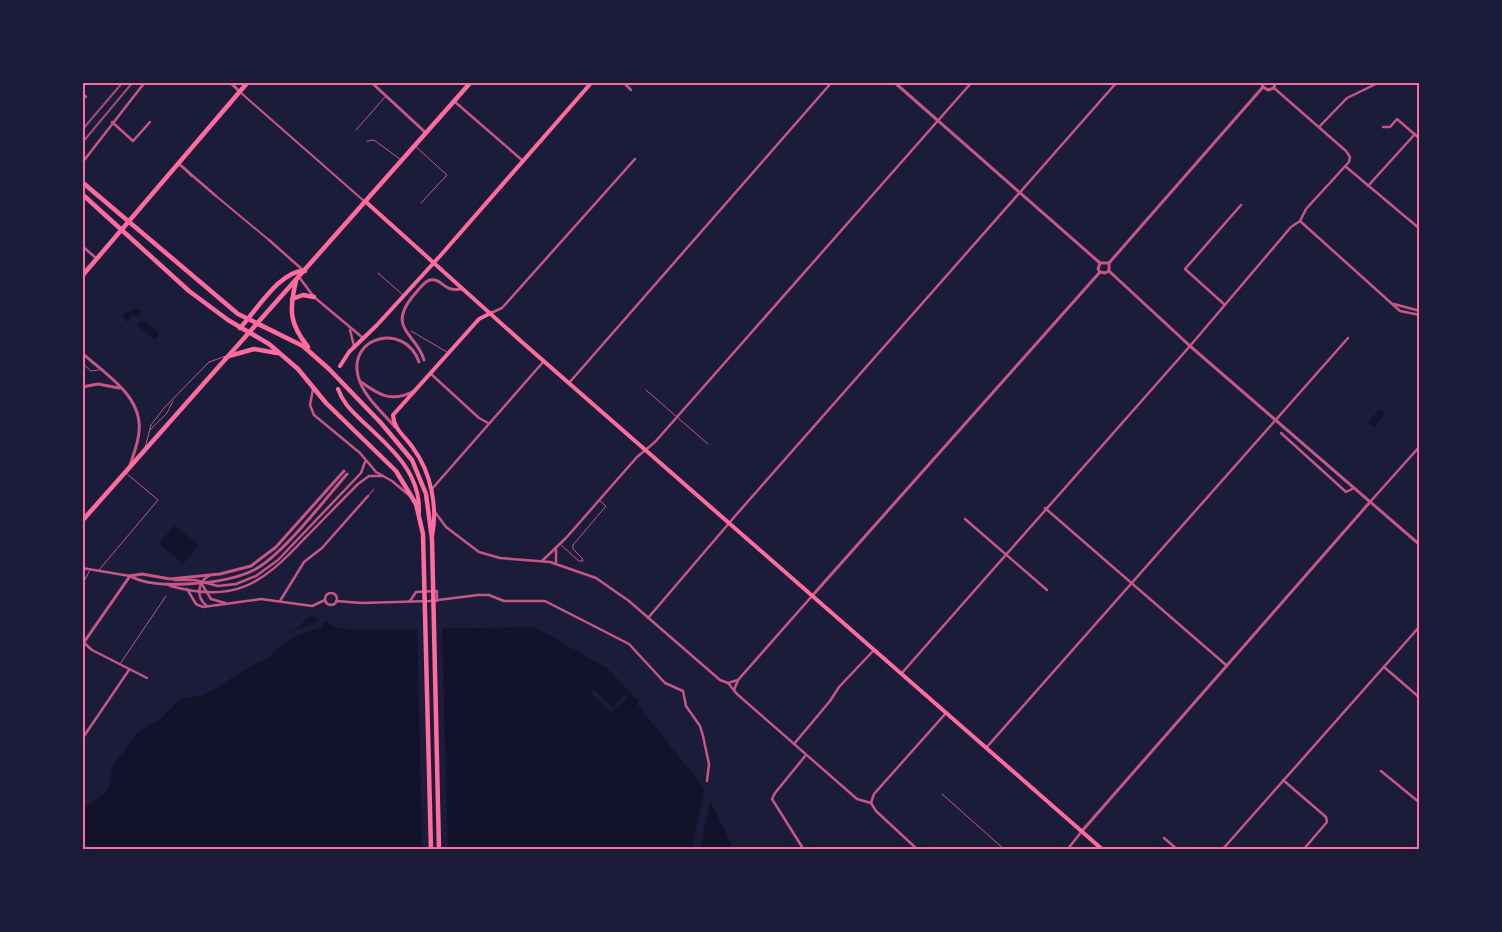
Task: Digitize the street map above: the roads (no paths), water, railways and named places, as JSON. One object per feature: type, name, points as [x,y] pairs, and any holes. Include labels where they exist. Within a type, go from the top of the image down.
[{"type":"main road","points":[[82,276],[181,165],[248,82]]},
{"type":"main road","points":[[82,521],[471,82]]},
{"type":"main road","points":[[340,366],[354,347],[434,263],[592,82]]},
{"type":"main road","points":[[82,182],[225,304],[247,320],[286,336],[311,351],[361,401],[412,460],[423,484],[428,504],[432,540],[439,850]]},
{"type":"main road","points":[[82,194],[189,291],[240,328],[269,344],[277,353],[298,369],[326,403],[391,465],[413,499],[419,513]]},
{"type":"main road","points":[[366,202],[645,450],[1103,850]]},
{"type":"main road","points":[[240,328],[283,278],[292,272],[304,271]]},
{"type":"main road","points":[[298,279],[292,298],[292,319],[311,351]]},
{"type":"main road","points":[[292,298],[303,295],[314,297]]},
{"type":"main road","points":[[432,540],[434,511],[431,491],[419,457],[395,427],[395,412],[479,319],[491,313]]},
{"type":"main road","points":[[229,356],[254,349],[277,353]]},
{"type":"main road","points":[[338,389],[347,406],[390,448],[408,470],[417,490],[423,541],[431,850]]},
{"type":"street","points":[[82,163],[144,82]]},
{"type":"street","points":[[230,82],[366,202]]},
{"type":"street","points":[[370,82],[426,133]]},
{"type":"street","points":[[623,82],[631,90]]},
{"type":"street","points":[[569,383],[832,82]]},
{"type":"street","points":[[894,82],[1100,263]]},
{"type":"street","points":[[543,560],[550,551],[556,549],[677,417],[972,82]]},
{"type":"street","points":[[648,618],[1117,82]]},
{"type":"street","points":[[1274,88],[1275,82]]},
{"type":"street","points":[[1319,127],[1346,98],[1380,82]]},
{"type":"street","points":[[1274,88],[1268,90],[1262,85],[1108,263],[1109,271],[1190,346],[1420,545]]},
{"type":"street","points":[[901,674],[1045,508],[1190,346],[1290,227],[1300,222],[1306,210],[1345,166],[1350,157],[1274,88]]},
{"type":"street","points":[[82,93],[86,97]]},
{"type":"street","points":[[454,101],[524,161]]},
{"type":"street","points":[[1383,127],[1390,127],[1397,119],[1420,139]]},
{"type":"street","points":[[112,122],[133,141],[150,122]]},
{"type":"street","points":[[1368,186],[1415,134]]},
{"type":"street","points":[[491,313],[502,308],[635,159]]},
{"type":"street","points":[[181,165],[304,271]]},
{"type":"street","points":[[1345,166],[1420,229]]},
{"type":"street","points":[[1225,305],[1186,269],[1241,205]]},
{"type":"street","points":[[1300,222],[1400,311],[1420,315]]},
{"type":"street","points":[[82,246],[97,259]]},
{"type":"street","points":[[1100,263],[1104,261],[1108,263]]},
{"type":"street","points":[[1100,263],[1098,267],[1100,272]]},
{"type":"street","points":[[1100,272],[1105,273],[1109,271]]},
{"type":"street","points":[[734,690],[738,680],[1100,272]]},
{"type":"street","points":[[298,279],[314,297],[363,338]]},
{"type":"street","points":[[424,360],[420,349],[404,328],[406,307],[429,280],[438,281],[451,289],[463,289]]},
{"type":"street","points":[[1393,304],[1420,311]]},
{"type":"street","points":[[349,328],[354,347]]},
{"type":"street","points":[[395,427],[366,393],[360,381],[358,370],[361,355],[367,345],[376,339],[390,338],[403,342],[415,352],[419,362]]},
{"type":"street","points":[[986,748],[1348,338]]},
{"type":"street","points":[[82,353],[121,388],[134,403],[139,426],[127,470]]},
{"type":"street","points":[[431,491],[437,481],[544,361]]},
{"type":"street","points":[[430,374],[488,423]]},
{"type":"street","points":[[360,381],[378,394],[388,398],[401,396],[416,390]]},
{"type":"street","points":[[82,387],[98,384],[121,388]]},
{"type":"street","points":[[313,387],[310,405],[312,412],[360,453],[365,462],[376,472],[413,499]]},
{"type":"street","points":[[1281,433],[1346,492],[1354,488]]},
{"type":"street","points":[[1067,850],[1226,665],[1420,446]]},
{"type":"street","points":[[147,678],[129,670],[83,643],[130,576],[142,574],[226,586],[251,579],[263,572],[284,554],[361,473],[365,462]]},
{"type":"street","points":[[165,584],[200,583],[239,576],[260,567],[276,552],[346,472],[268,554],[246,569],[210,576],[170,579]]},
{"type":"street","points":[[82,568],[130,576],[141,581],[165,584],[187,590],[207,592],[234,590],[264,577],[281,564],[358,484],[369,476],[383,476]]},
{"type":"street","points":[[280,600],[304,562],[322,548],[368,496]]},
{"type":"street","points":[[1045,508],[1226,665]]},
{"type":"street","points":[[434,511],[446,527],[479,552],[500,558],[543,560],[596,578],[616,591],[721,681],[728,683],[738,680]]},
{"type":"street","points":[[965,518],[1047,590]]},
{"type":"street","points":[[556,549],[556,563]]},
{"type":"street","points":[[208,607],[202,601],[199,591],[200,583],[210,576]]},
{"type":"street","points":[[200,583],[212,600],[226,604]]},
{"type":"street","points":[[187,590],[196,604],[208,607],[261,599],[280,600],[312,606],[325,600],[327,594],[332,593],[336,596],[336,600]]},
{"type":"street","points":[[410,602],[416,592],[437,592],[437,601]]},
{"type":"street","points":[[325,600],[330,605],[336,600],[362,603],[410,602],[437,601],[478,595],[489,595],[504,601],[545,600],[629,644],[665,683],[683,691],[686,706],[700,726],[709,764],[707,780]]},
{"type":"street","points":[[1222,850],[1420,626]]},
{"type":"street","points":[[794,744],[874,650]]},
{"type":"street","points":[[1384,667],[1420,698]]},
{"type":"street","points":[[82,739],[129,670]]},
{"type":"street","points":[[728,683],[856,799],[871,803],[876,811],[918,850]]},
{"type":"street","points":[[871,803],[874,794],[946,713]]},
{"type":"street","points":[[804,850],[772,799],[775,792],[806,755]]},
{"type":"street","points":[[1381,771],[1420,804]]},
{"type":"street","points":[[1282,780],[1326,817],[1327,822],[1302,850]]},
{"type":"street","points":[[1164,838],[1178,850]]},
{"type":"lane","points":[[356,130],[386,96]]},
{"type":"lane","points":[[367,140],[374,140],[401,161]]},
{"type":"lane","points":[[415,146],[447,175],[421,203]]},
{"type":"lane","points":[[378,273],[404,296]]},
{"type":"lane","points":[[247,320],[249,332]]},
{"type":"lane","points":[[411,331],[449,354]]},
{"type":"lane","points":[[144,451],[148,431],[153,421],[209,362],[229,356]]},
{"type":"lane","points":[[82,363],[91,371],[100,369]]},
{"type":"lane","points":[[646,390],[708,444]]},
{"type":"lane","points":[[148,431],[167,413],[173,400]]},
{"type":"lane","points":[[98,570],[158,500],[127,470]]},
{"type":"lane","points":[[368,496],[374,490]]},
{"type":"lane","points":[[560,544],[579,561],[582,561],[582,558],[573,546],[606,506],[599,500]]},
{"type":"lane","points":[[82,585],[90,569]]},
{"type":"lane","points":[[119,664],[166,596]]},
{"type":"lane","points":[[942,794],[1005,850]]},
{"type":"railway","points":[[82,130],[123,82]]},
{"type":"railway","points":[[82,143],[133,82]]}]
